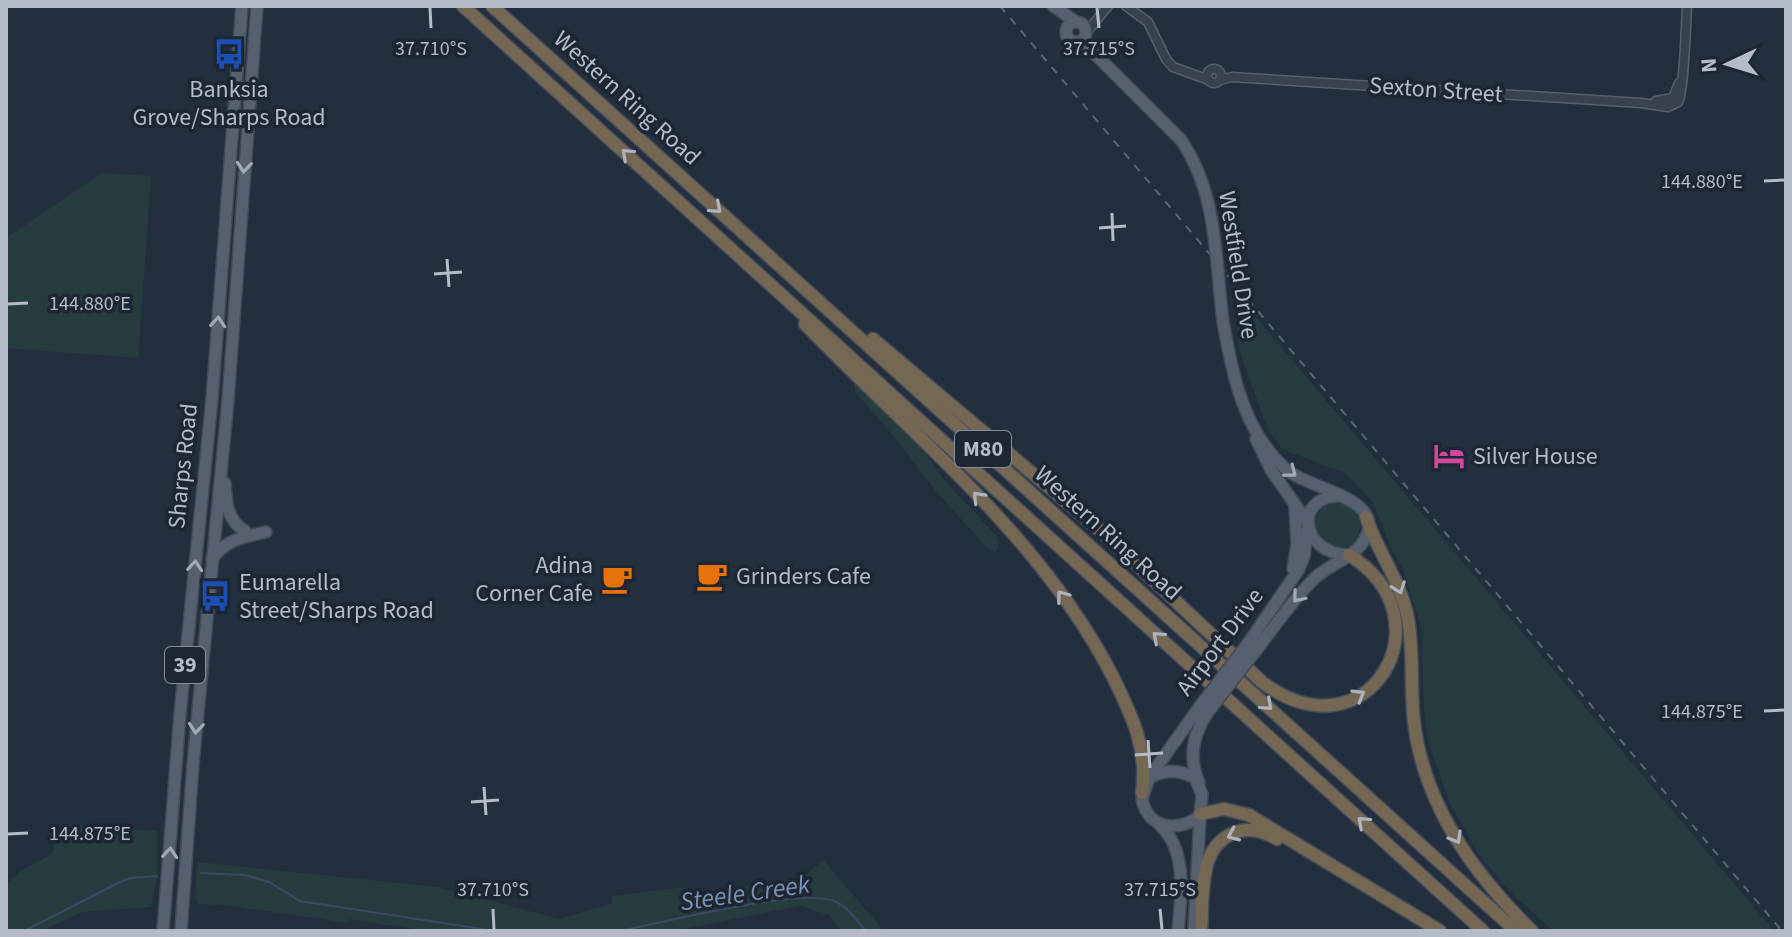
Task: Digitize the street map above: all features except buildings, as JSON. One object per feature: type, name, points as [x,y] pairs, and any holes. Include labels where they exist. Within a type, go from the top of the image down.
[{"type":"highway","name":"Western Ring Road","points":[[463,6],[1483,931]]},
{"type":"highway","name":"Western Ring Road","points":[[492,6],[1516,931]]},
{"type":"highway","points":[[727,244],[842,362],[941,457],[1030,555],[1067,602],[1098,648],[1137,726],[1144,763],[1142,793]]},
{"type":"highway","points":[[777,262],[1047,485],[1158,583],[1262,682],[1278,694],[1301,704],[1328,706],[1356,698],[1376,682],[1392,656],[1396,623],[1390,603],[1370,569],[1348,555]]},
{"type":"highway","points":[[1366,517],[1396,578],[1404,603],[1410,632],[1414,726],[1436,798],[1480,876],[1532,931]]},
{"type":"highway","points":[[1200,815],[1224,809],[1249,815],[1440,931]]},
{"type":"highway","points":[[1201,931],[1208,859],[1220,841],[1234,833],[1248,830],[1269,835],[1354,878]]},
{"type":"main road","name":"Sharps Road","points":[[163,931],[208,438],[242,6]]},
{"type":"main road","name":"Sharps Road","points":[[181,931],[193,764],[228,400],[257,6]]},
{"type":"main road","points":[[1056,9],[1084,25],[1086,34],[1081,41],[1070,38],[1056,9]]},
{"type":"main road","points":[[1070,38],[1067,26],[1076,21]]},
{"type":"main road","name":"Westfield Drive","points":[[1086,34],[1092,51]]},
{"type":"main road","name":"Westfield Drive","points":[[1070,38],[1092,51],[1181,140],[1200,174],[1209,201],[1223,322],[1235,379],[1265,461],[1308,524]]},
{"type":"main road","points":[[208,438],[214,433],[228,400]]},
{"type":"main road","name":"Westfield Drive","points":[[1254,429],[1290,472],[1310,485],[1342,496]]},
{"type":"main road","points":[[223,450],[226,502],[235,525],[245,531]]},
{"type":"main road","points":[[1330,496],[1342,496],[1354,501],[1366,517],[1368,527],[1364,541],[1348,555],[1323,550],[1314,541],[1308,524],[1316,504],[1330,496]]},
{"type":"main road","points":[[1287,589],[1297,549],[1294,505]]},
{"type":"main road","name":"Airport Drive","points":[[1253,646],[1304,556],[1308,524]]},
{"type":"main road","points":[[212,559],[230,541],[266,532]]},
{"type":"main road","name":"Airport Drive","points":[[1149,778],[1253,646],[1308,585],[1348,555]]},
{"type":"main road","name":"Airport Drive","points":[[1199,783],[1193,762],[1194,740],[1204,709]]},
{"type":"main road","points":[[176,763],[193,764]]},
{"type":"main road","points":[[1178,931],[1178,858],[1168,834],[1147,813],[1142,793],[1149,778],[1176,771],[1192,776],[1199,783],[1202,798],[1194,931]]},
{"type":"main road","points":[[1158,823],[1174,827],[1200,815]]},
{"type":"street","name":"Sexton Street","points":[[1126,6],[1148,22],[1169,64],[1188,74],[1209,75],[1215,69],[1220,76],[1232,77],[1641,103],[1672,103],[1681,74],[1687,6]]},
{"type":"street","points":[[1076,21],[1105,9]]},
{"type":"street","points":[[1086,34],[1105,9]]},
{"type":"green space","points":[[102,173],[151,176],[138,358],[6,348],[6,238]]},
{"type":"green space","points":[[1234,291],[1774,931],[1553,931],[1514,896],[1479,855],[1449,802],[1428,740],[1422,631],[1402,565],[1393,552],[1372,501],[1347,474],[1282,449],[1267,428],[1239,349]]},
{"type":"green space","points":[[854,383],[913,436],[945,481],[997,536],[999,546],[996,552],[987,548],[936,491],[855,392]]},
{"type":"green space","points":[[1337,503],[1353,510],[1360,526],[1353,542],[1337,549],[1321,542],[1314,526],[1321,510]]},
{"type":"green space","points":[[63,824],[157,831],[157,876],[151,907],[82,912],[41,931],[6,931],[6,884],[21,871],[52,854]]},
{"type":"green space","points":[[823,860],[884,931],[842,931],[829,915],[800,906],[674,931],[427,931],[349,919],[348,923],[198,904],[195,897],[197,862],[438,887],[559,919],[611,904],[612,896],[683,887],[683,897],[802,878]]},
{"type":"waterway","name":"Steele Creek","points":[[201,873],[245,875],[269,882],[300,901],[495,931]]},
{"type":"waterway","points":[[24,931],[120,882],[157,876]]},
{"type":"waterway","name":"Steele Creek","points":[[617,931],[762,902],[817,898],[839,903],[866,931]]},
{"type":"railway","points":[[1000,6],[1782,931]]},
{"type":"place","name":"Banksia Grove/Sharps Road","points":[[229,54]]},
{"type":"place","name":"Silver House","points":[[1449,456]]},
{"type":"place","name":"Grinders Cafe","points":[[712,576]]},
{"type":"place","name":"Adina Corner Cafe","points":[[617,579]]},
{"type":"place","name":"Eumarella Street/Sharps Road","points":[[215,596]]}]
